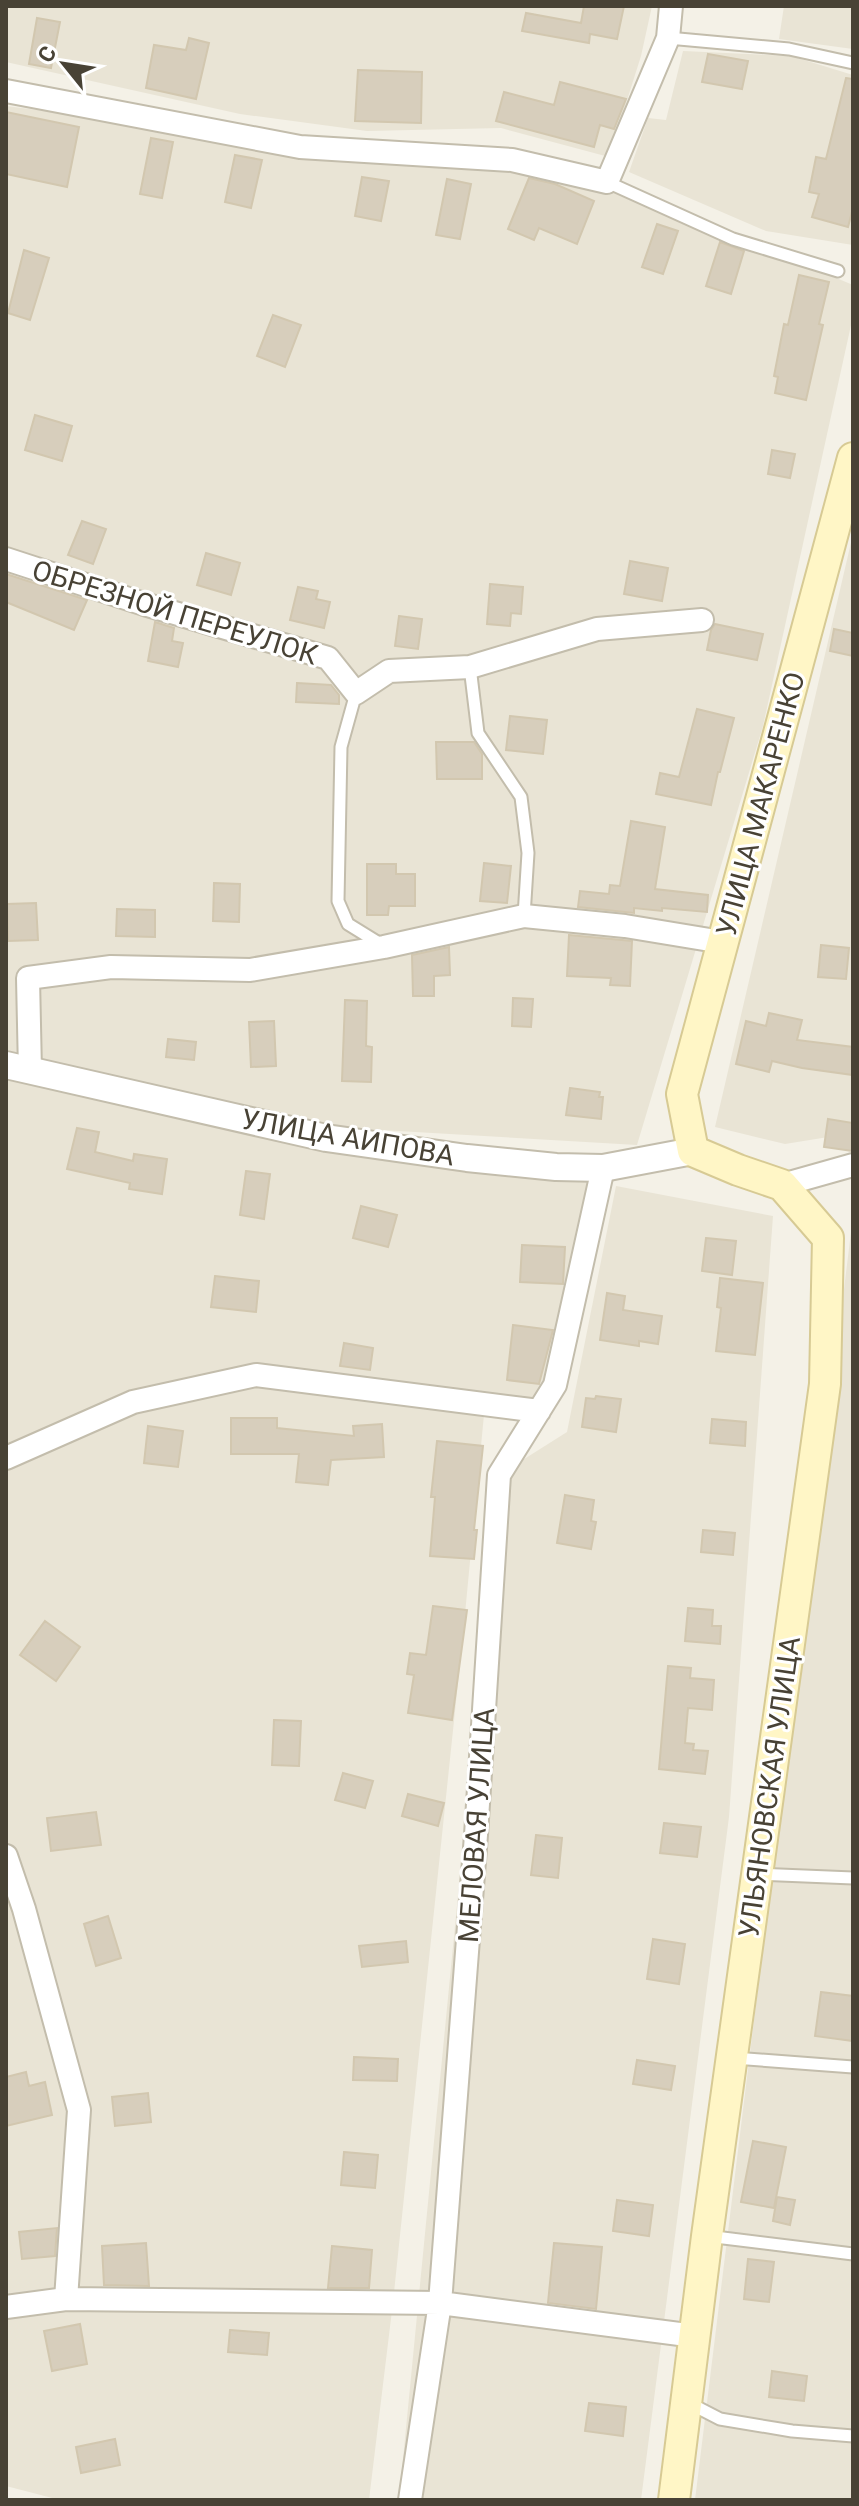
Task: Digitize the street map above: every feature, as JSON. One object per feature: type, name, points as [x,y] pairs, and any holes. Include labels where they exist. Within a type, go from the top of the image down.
[{"type":"main road","name":"УЛИЦА МАКАРЕНКО","points":[[693,1151],[682,1094],[853,458]]},
{"type":"main road","points":[[693,1151],[782,1185]]},
{"type":"main road","name":"УЛЬЯНОВСКАЯ УЛИЦА","points":[[674,2500],[707,2236],[825,1384],[828,1238],[782,1185]]},
{"type":"street","points":[[6,91],[300,147],[512,160],[607,182],[668,38],[671,6]]},
{"type":"street","name":"ОБРЕЗНОЙ ПЕРЕУЛОК","points":[[6,559],[144,604],[328,658],[356,693]]},
{"type":"street","points":[[356,693],[389,671],[470,667],[597,629],[702,620]]},
{"type":"street","points":[[18,1068],[28,978],[111,967],[250,970],[384,947],[524,916],[625,926],[722,942]]},
{"type":"street","name":"УЛИЦА АИПОВА","points":[[18,1068],[326,1138],[467,1158],[556,1167],[603,1168],[693,1151]]},
{"type":"street","points":[[782,1185],[853,1165]]},
{"type":"street","name":"МЕЛОВАЯ УЛИЦА","points":[[410,2500],[440,2303],[476,1835],[499,1475],[555,1385],[603,1168]]},
{"type":"street","points":[[6,1458],[133,1402],[256,1375],[539,1411]]},
{"type":"street","points":[[6,1856],[24,1909],[79,2110],[66,2299]]},
{"type":"street","points":[[6,2307],[66,2299],[440,2303],[695,2336]]},
{"type":"lane","points":[[668,38],[789,49],[853,63]]},
{"type":"lane","points":[[607,182],[733,239],[838,271]]},
{"type":"lane","points":[[470,667],[478,733],[521,797],[528,853],[524,916]]},
{"type":"lane","points":[[356,693],[341,747],[338,901],[348,924],[384,947]]},
{"type":"lane","points":[[757,1874],[853,1878]]},
{"type":"lane","points":[[732,2057],[853,2067]]},
{"type":"lane","points":[[707,2236],[853,2254]]},
{"type":"lane","points":[[686,2401],[720,2419],[792,2431],[853,2436]]},
{"type":"shaded area","points":[[6,6],[652,6],[641,56],[609,157],[501,128],[367,131],[240,114],[6,62]]},
{"type":"shaded area","points":[[784,6],[853,6],[853,49],[779,39]]},
{"type":"shaded area","points":[[683,51],[791,56],[853,75],[853,245],[766,231],[629,172],[648,118],[666,120]]},
{"type":"shaded area","points":[[6,106],[607,182],[853,285],[853,316],[763,726],[637,1145],[312,1126],[603,1168],[539,1411],[485,1404],[393,2302],[369,2500],[60,2500],[6,2486],[6,1065],[281,1120],[6,1050]]},
{"type":"shaded area","points":[[853,534],[853,1133],[785,1144],[715,1127]]},
{"type":"shaded area","points":[[616,1186],[773,1216],[729,1817],[641,2500],[399,2500],[499,1475],[567,1432]]},
{"type":"shaded area","points":[[853,1216],[853,2500],[695,2500]]},
{"type":"building","points":[[584,6],[624,6],[617,39],[590,34],[589,43],[522,31],[526,13],[581,23]]},
{"type":"building","points":[[37,18],[60,22],[51,68],[29,64]]},
{"type":"building","points":[[189,38],[209,43],[196,99],[146,88],[154,45],[186,50]]},
{"type":"building","points":[[708,54],[748,61],[742,89],[702,82]]},
{"type":"building","points":[[358,70],[422,72],[421,123],[355,121]]},
{"type":"building","points":[[846,78],[853,79],[853,208],[848,227],[812,217],[819,194],[809,192],[816,157],[826,159]]},
{"type":"building","points":[[560,82],[626,99],[614,129],[600,125],[594,147],[496,121],[504,92],[554,105]]},
{"type":"building","points":[[6,112],[79,127],[67,187],[6,174]]},
{"type":"building","points":[[151,138],[173,142],[162,198],[140,194]]},
{"type":"building","points":[[235,155],[262,160],[251,208],[225,202]]},
{"type":"building","points":[[362,177],[389,181],[381,221],[355,216]]},
{"type":"building","points":[[529,178],[555,184],[594,201],[577,244],[539,228],[534,240],[508,229]]},
{"type":"building","points":[[447,179],[471,184],[460,239],[436,235]]},
{"type":"building","points":[[657,224],[678,231],[663,274],[642,267]]},
{"type":"building","points":[[720,242],[744,251],[731,294],[706,286]]},
{"type":"building","points":[[24,250],[49,258],[30,320],[8,313]]},
{"type":"building","points":[[799,275],[829,282],[806,400],[775,393],[778,377],[774,376],[784,324],[788,325]]},
{"type":"building","points":[[273,315],[301,325],[285,367],[257,356]]},
{"type":"building","points":[[35,415],[72,426],[62,461],[25,450]]},
{"type":"building","points":[[772,450],[795,454],[790,478],[768,474]]},
{"type":"building","points":[[82,521],[106,529],[93,564],[68,555]]},
{"type":"building","points":[[206,553],[240,563],[231,595],[197,585]]},
{"type":"building","points":[[630,561],[668,568],[662,601],[624,594]]},
{"type":"building","points":[[6,574],[87,600],[74,630],[6,602]]},
{"type":"building","points":[[490,584],[523,587],[521,614],[511,613],[510,626],[487,624]]},
{"type":"building","points":[[298,587],[318,591],[316,599],[330,602],[324,628],[290,620]]},
{"type":"building","points":[[399,616],[422,619],[418,649],[395,646]]},
{"type":"building","points":[[155,622],[174,628],[172,641],[183,643],[178,667],[148,661]]},
{"type":"building","points":[[715,624],[763,634],[757,660],[707,650]]},
{"type":"building","points":[[834,629],[853,633],[853,656],[830,651]]},
{"type":"building","points":[[297,683],[331,685],[339,695],[339,704],[296,702]]},
{"type":"building","points":[[697,709],[734,718],[711,805],[656,794],[660,773],[679,777]]},
{"type":"building","points":[[510,716],[547,720],[543,754],[506,750]]},
{"type":"building","points":[[436,742],[474,742],[482,754],[482,779],[437,779]]},
{"type":"building","points":[[631,821],[665,827],[655,889],[708,895],[707,912],[634,908],[634,913],[578,907],[580,891],[609,894],[610,885],[620,886]]},
{"type":"building","points":[[484,863],[511,866],[507,903],[480,901]]},
{"type":"building","points":[[367,864],[396,864],[396,874],[415,874],[415,906],[389,906],[388,915],[367,915]]},
{"type":"building","points":[[214,883],[240,884],[239,922],[213,921]]},
{"type":"building","points":[[36,903],[38,940],[8,941],[7,904]]},
{"type":"building","points":[[117,909],[155,910],[155,937],[116,936]]},
{"type":"building","points":[[569,935],[632,941],[630,986],[610,985],[611,978],[567,976]]},
{"type":"building","points":[[821,945],[849,948],[846,979],[818,977]]},
{"type":"building","points":[[449,947],[450,975],[434,976],[434,996],[413,996],[412,955]]},
{"type":"building","points":[[513,998],[533,999],[531,1027],[512,1026]]},
{"type":"building","points":[[345,1000],[367,1001],[366,1046],[372,1047],[371,1082],[342,1081]]},
{"type":"building","points":[[769,1013],[802,1020],[797,1040],[853,1047],[853,1075],[772,1061],[769,1072],[736,1064],[746,1021],[766,1026]]},
{"type":"building","points":[[274,1021],[276,1066],[251,1067],[249,1022]]},
{"type":"building","points":[[168,1039],[196,1042],[194,1060],[166,1057]]},
{"type":"building","points":[[570,1088],[600,1092],[599,1097],[603,1097],[601,1119],[566,1115]]},
{"type":"building","points":[[828,1119],[853,1123],[853,1151],[824,1147]]},
{"type":"building","points":[[77,1128],[99,1132],[95,1152],[133,1161],[134,1154],[167,1159],[162,1194],[129,1189],[130,1183],[67,1169]]},
{"type":"building","points":[[246,1171],[270,1174],[264,1219],[240,1215]]},
{"type":"building","points":[[361,1206],[397,1215],[388,1247],[353,1238]]},
{"type":"building","points":[[706,1238],[736,1241],[732,1275],[702,1271]]},
{"type":"building","points":[[522,1245],[565,1247],[563,1284],[520,1282]]},
{"type":"building","points":[[215,1276],[259,1281],[256,1312],[211,1307]]},
{"type":"building","points":[[720,1278],[763,1283],[755,1355],[716,1351],[721,1308],[717,1307]]},
{"type":"building","points":[[607,1293],[625,1296],[623,1310],[662,1316],[658,1344],[639,1341],[639,1346],[600,1340]]},
{"type":"building","points":[[513,1325],[553,1330],[539,1384],[507,1380]]},
{"type":"building","points":[[344,1343],[373,1348],[370,1370],[340,1366]]},
{"type":"building","points":[[596,1396],[621,1399],[616,1432],[582,1427],[586,1398],[595,1399]]},
{"type":"building","points":[[231,1418],[277,1418],[277,1428],[354,1436],[353,1426],[382,1424],[384,1457],[331,1460],[328,1485],[296,1482],[299,1454],[231,1454]]},
{"type":"building","points":[[712,1419],[746,1422],[745,1446],[710,1443]]},
{"type":"building","points":[[148,1426],[183,1431],[178,1467],[144,1463]]},
{"type":"building","points":[[437,1441],[483,1446],[474,1559],[430,1556],[435,1497],[431,1497]]},
{"type":"building","points":[[565,1495],[594,1500],[591,1521],[596,1522],[591,1549],[557,1543]]},
{"type":"building","points":[[703,1530],[735,1533],[733,1555],[701,1552]]},
{"type":"building","points":[[433,1606],[467,1610],[452,1720],[408,1713],[414,1675],[407,1674],[410,1653],[426,1655]]},
{"type":"building","points":[[688,1608],[713,1610],[712,1626],[721,1626],[720,1644],[685,1641]]},
{"type":"building","points":[[45,1621],[80,1647],[56,1681],[20,1655]]},
{"type":"building","points":[[668,1666],[691,1668],[690,1678],[714,1680],[712,1710],[688,1708],[685,1743],[694,1744],[693,1750],[708,1751],[705,1774],[659,1769]]},
{"type":"building","points":[[274,1720],[301,1721],[299,1766],[272,1765]]},
{"type":"building","points":[[343,1773],[373,1781],[365,1808],[335,1800]]},
{"type":"building","points":[[408,1794],[444,1803],[438,1826],[402,1816]]},
{"type":"building","points":[[96,1812],[101,1845],[51,1851],[47,1818]]},
{"type":"building","points":[[664,1823],[701,1827],[697,1857],[660,1853]]},
{"type":"building","points":[[536,1835],[562,1838],[558,1878],[531,1875]]},
{"type":"building","points":[[108,1916],[121,1958],[96,1966],[84,1924]]},
{"type":"building","points":[[653,1939],[685,1944],[679,1984],[647,1979]]},
{"type":"building","points":[[406,1941],[408,1962],[362,1967],[359,1946]]},
{"type":"building","points":[[821,1992],[853,1996],[853,2041],[815,2036]]},
{"type":"building","points":[[354,2057],[398,2059],[397,2081],[353,2080]]},
{"type":"building","points":[[637,2060],[675,2066],[671,2090],[633,2084]]},
{"type":"building","points":[[26,2072],[29,2086],[45,2082],[52,2115],[6,2126],[6,2077]]},
{"type":"building","points":[[148,2093],[151,2122],[115,2126],[112,2097]]},
{"type":"building","points":[[753,2141],[786,2147],[774,2208],[741,2202]]},
{"type":"building","points":[[344,2152],[378,2155],[375,2188],[341,2185]]},
{"type":"building","points":[[777,2197],[795,2200],[790,2225],[773,2221]]},
{"type":"building","points":[[617,2200],[653,2205],[649,2236],[613,2231]]},
{"type":"building","points":[[57,2228],[55,2256],[22,2259],[19,2232]]},
{"type":"building","points":[[146,2243],[149,2286],[104,2285],[102,2246]]},
{"type":"building","points":[[554,2243],[602,2247],[596,2309],[548,2303]]},
{"type":"building","points":[[332,2246],[372,2250],[369,2288],[328,2288]]},
{"type":"building","points":[[748,2259],[774,2262],[769,2302],[744,2299]]},
{"type":"building","points":[[80,2324],[87,2364],[52,2371],[44,2331]]},
{"type":"building","points":[[230,2330],[269,2333],[267,2355],[228,2352]]},
{"type":"building","points":[[772,2371],[807,2376],[804,2401],[769,2397]]},
{"type":"building","points":[[589,2403],[626,2407],[623,2436],[585,2431]]},
{"type":"building","points":[[115,2439],[120,2465],[81,2473],[76,2447]]}]
